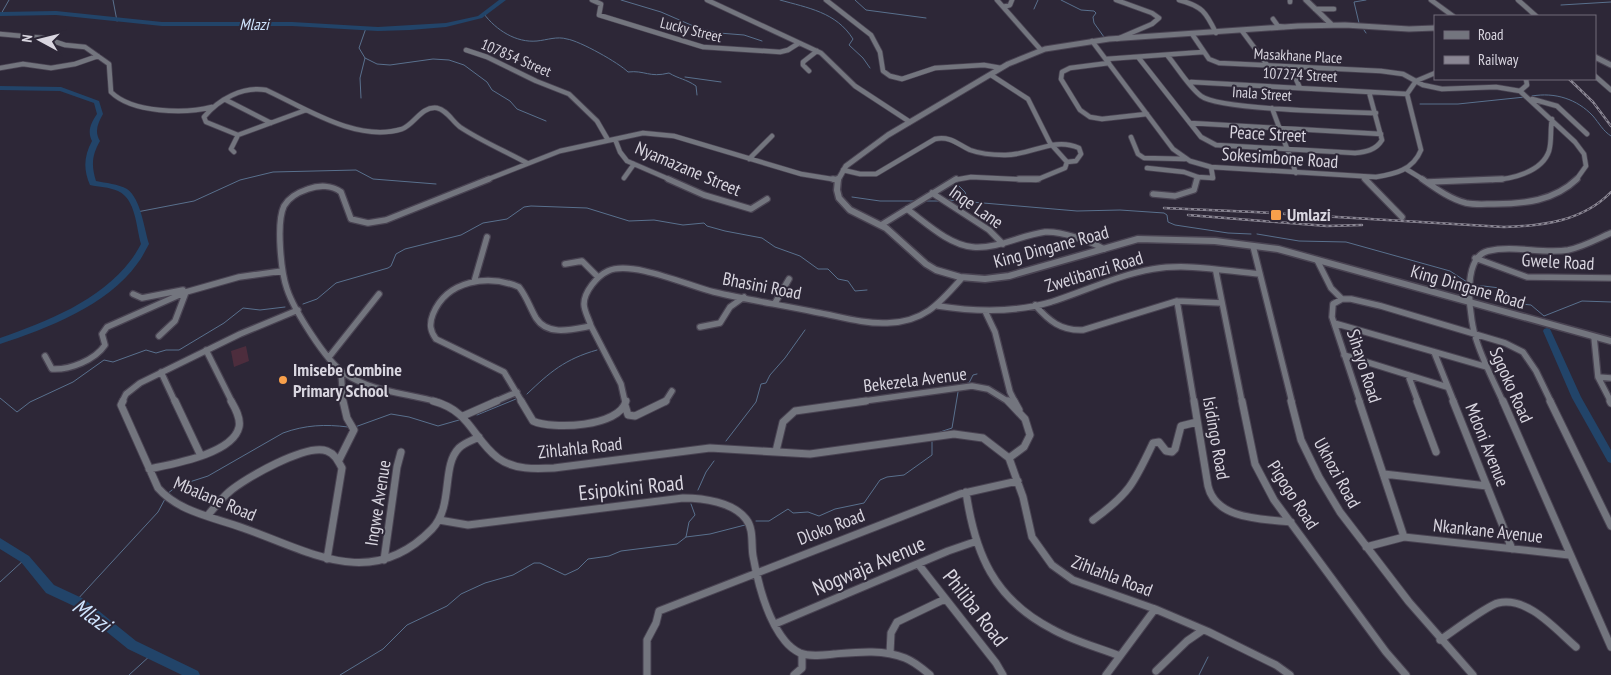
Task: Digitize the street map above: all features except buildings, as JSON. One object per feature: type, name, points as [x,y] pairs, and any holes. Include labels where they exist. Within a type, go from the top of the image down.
[{"type":"street","name":"Lucky Street","points":[[592,0],[601,4],[599,15],[707,48],[780,52],[788,50],[799,42]]},
{"type":"street","points":[[707,0],[817,51],[855,86],[910,122]]},
{"type":"street","points":[[997,0],[1040,50]]},
{"type":"street","points":[[1004,7],[1010,5],[1012,0]]},
{"type":"street","points":[[1116,0],[1152,13],[1159,18],[1156,22],[1124,34],[1117,39]]},
{"type":"street","points":[[1180,0],[1196,4],[1208,14],[1216,33]]},
{"type":"street","points":[[1306,0],[1332,25]]},
{"type":"street","points":[[1432,0],[1452,15]]},
{"type":"street","points":[[1518,0],[1535,15]]},
{"type":"street","points":[[827,1],[872,35],[880,52],[883,71],[890,76],[902,79],[935,68],[991,65],[1001,68]]},
{"type":"street","points":[[1315,9],[1334,9]]},
{"type":"street","points":[[1273,19],[1278,26],[1288,28]]},
{"type":"street","points":[[838,180],[843,170],[875,144],[1001,68],[1040,50],[1092,41],[1332,25],[1392,30],[1434,28]]},
{"type":"street","points":[[1242,31],[1268,66]]},
{"type":"street","points":[[0,34],[47,38],[64,45],[86,48],[109,64],[111,92],[118,98],[171,111],[192,111],[217,105]]},
{"type":"street","points":[[1147,114],[1098,119],[1087,116],[1080,110],[1061,79],[1062,72],[1070,68],[1108,61],[1203,52],[1192,34]]},
{"type":"street","name":"Sokesimbone Road","points":[[1092,41],[1173,149],[1185,159],[1196,164],[1211,167],[1363,177],[1386,176],[1406,169]]},
{"type":"street","name":"107854 Street","points":[[466,50],[569,94],[596,121],[608,140]]},
{"type":"street","points":[[809,71],[803,65],[803,62],[817,51]]},
{"type":"street","name":"Masakhane Place","points":[[1203,52],[1209,59],[1219,63],[1381,71],[1403,74],[1416,81],[1442,89],[1496,87],[1520,91]]},
{"type":"street","name":"Inala Street","points":[[1168,55],[1201,96],[1212,102],[1272,108],[1376,113]]},
{"type":"street","points":[[0,68],[23,64],[44,68],[57,68],[98,56]]},
{"type":"street","name":"Peace Street","points":[[1138,57],[1201,137],[1214,144],[1363,152],[1379,146],[1381,134]]},
{"type":"street","points":[[1596,58],[1611,66]]},
{"type":"street","points":[[1291,68],[1300,88]]},
{"type":"street","points":[[1434,73],[1416,81],[1407,94],[1420,150],[1418,157],[1406,169],[1460,201],[1472,204],[1531,203],[1565,190],[1584,171],[1586,166],[1585,158],[1575,142],[1520,91],[1527,85],[1526,80]]},
{"type":"street","points":[[991,75],[1028,99],[1050,143],[1067,162]]},
{"type":"street","points":[[1596,77],[1611,90]]},
{"type":"street","name":"107274 Street","points":[[1191,82],[1407,94]]},
{"type":"street","points":[[306,110],[238,135],[229,134],[205,120],[205,116],[217,105],[247,89],[260,88],[346,128],[392,131],[406,127],[425,110],[439,108],[463,128],[527,163]]},
{"type":"street","points":[[1190,123],[1381,134],[1369,92]]},
{"type":"street","points":[[1530,99],[1557,106],[1588,134]]},
{"type":"street","points":[[226,100],[271,123]]},
{"type":"street","points":[[1272,108],[1296,173]]},
{"type":"street","points":[[1428,182],[1434,180],[1498,180],[1529,172],[1547,154],[1552,119]]},
{"type":"street","name":"Zihlahla Road","points":[[838,180],[800,174],[664,134],[643,133],[555,152],[416,209],[374,223],[361,223],[351,219],[346,211],[345,198],[336,189],[319,187],[304,191],[291,198],[283,209],[282,271],[288,292],[298,310],[329,357],[341,371],[358,380],[444,404],[463,416],[499,459],[515,466],[531,469],[554,468],[710,448],[816,453],[954,434],[966,434],[983,438],[1009,458],[1018,481],[1032,537],[1052,566],[1072,580],[1155,609],[1203,630],[1276,665],[1290,675]]},
{"type":"street","points":[[234,152],[231,149],[238,135]]},
{"type":"street","points":[[749,159],[772,136]]},
{"type":"street","points":[[843,170],[867,175],[876,174],[934,139],[944,137],[954,139],[972,151],[998,154],[1021,154],[1050,143],[1067,143],[1080,149],[1077,160],[1067,162]]},
{"type":"street","points":[[1131,137],[1138,154],[1144,158],[1185,159]]},
{"type":"street","name":"Nyamazane Street","points":[[615,139],[622,155],[634,164],[704,195],[748,209],[753,209],[766,199]]},
{"type":"street","points":[[881,225],[949,182],[963,177],[1036,180],[1060,171],[1065,168],[1067,162]]},
{"type":"street","points":[[624,178],[634,164]]},
{"type":"street","points":[[1147,168],[1184,172],[1198,177],[1213,178],[1211,167]]},
{"type":"street","points":[[1153,194],[1175,196],[1190,192],[1196,188],[1198,177]]},
{"type":"street","points":[[1363,177],[1402,218]]},
{"type":"street","name":"King Dingane Road","points":[[838,180],[839,193],[845,206],[858,216],[881,225],[892,233],[918,259],[962,278],[990,279],[1009,276],[1138,239],[1148,238],[1253,246],[1317,260],[1611,341]]},
{"type":"street","name":"Inqe Lane","points":[[932,193],[989,230],[1003,244]]},
{"type":"street","points":[[907,209],[957,243],[978,248],[1003,244],[1038,234],[1054,233],[1092,242],[1104,249]]},
{"type":"street","points":[[1475,258],[1480,254],[1490,252],[1569,250],[1611,233]]},
{"type":"street","points":[[474,282],[486,237]]},
{"type":"street","name":"Ukhozi Road","points":[[1253,246],[1301,440],[1310,459],[1343,516],[1366,547],[1440,640],[1473,675]]},
{"type":"street","name":"Gwele Road","points":[[1475,258],[1527,277],[1611,278]]},
{"type":"street","name":"Sgqoko Road","points":[[1475,258],[1472,262],[1470,303],[1473,333],[1611,647]]},
{"type":"street","points":[[1317,260],[1331,288],[1342,299]]},
{"type":"street","points":[[565,264],[582,261],[598,278],[590,289],[584,303],[585,312],[621,384],[625,394],[625,405],[628,415],[635,416],[665,403],[670,398],[672,391]]},
{"type":"street","name":"Zwelibanzi Road","points":[[938,306],[985,311],[1013,310],[1155,269],[1260,274]]},
{"type":"street","name":"Bhasini Road","points":[[598,278],[612,270],[643,271],[714,292],[859,320],[887,323],[915,318],[938,306],[962,278]]},
{"type":"street","points":[[45,356],[50,367],[58,370],[98,354],[104,348],[102,334],[107,327],[186,292],[246,275],[282,271]]},
{"type":"street","name":"Pigogo Road","points":[[1216,272],[1255,464],[1274,500],[1386,652],[1406,675]]},
{"type":"street","points":[[774,304],[789,280]]},
{"type":"street","points":[[591,326],[563,330],[548,328],[537,319],[519,287],[509,283],[474,282],[455,288],[445,296],[431,318],[430,332],[441,342],[500,369],[506,374],[530,418],[537,424],[545,426],[602,420],[616,415],[625,405]]},
{"type":"street","points":[[132,294],[142,298],[150,298],[182,290],[195,289]]},
{"type":"street","points":[[159,336],[177,320],[186,292]]},
{"type":"street","points":[[329,357],[379,294]]},
{"type":"street","points":[[700,327],[720,323],[730,307],[744,298]]},
{"type":"street","name":"Sihayo Road","points":[[1404,537],[1334,322],[1333,304],[1342,299],[1351,299],[1381,306],[1515,347],[1529,359],[1610,523]]},
{"type":"street","points":[[1035,305],[1052,323],[1071,331],[1083,330],[1177,301],[1222,303]]},
{"type":"street","name":"Isidingo Road","points":[[1177,301],[1210,491],[1218,504],[1225,510],[1237,514],[1290,522]]},
{"type":"street","name":"Mbalane Road","points":[[298,310],[206,350],[134,386],[126,394],[121,402],[158,488],[164,496],[178,504],[342,564],[358,565],[384,560],[398,554],[414,544],[440,520]]},
{"type":"street","points":[[985,311],[994,332],[1010,392],[1020,412]]},
{"type":"street","points":[[1334,322],[1487,367]]},
{"type":"street","points":[[1594,337],[1598,377],[1611,403]]},
{"type":"street","points":[[150,469],[201,456],[217,449],[232,439],[240,430],[241,423],[206,350]]},
{"type":"street","name":"Mdoni Avenue","points":[[1434,352],[1512,549]]},
{"type":"street","points":[[1344,354],[1447,387]]},
{"type":"street","points":[[339,460],[354,430],[346,416],[340,377],[341,371]]},
{"type":"street","points":[[161,372],[201,456]]},
{"type":"street","points":[[1408,375],[1436,452]]},
{"type":"street","points":[[1598,377],[1611,378]]},
{"type":"street","name":"Bekezela Avenue","points":[[776,451],[779,432],[786,417],[794,410],[972,386],[994,392],[1020,412],[1030,427],[1030,438],[1027,443],[1009,458]]},
{"type":"street","points":[[463,416],[517,392]]},
{"type":"street","points":[[1093,520],[1108,510],[1132,486],[1147,459],[1153,443],[1159,442],[1166,451],[1172,452],[1175,449],[1181,426],[1197,422]]},
{"type":"street","points":[[440,520],[447,497],[454,456],[460,447],[479,437]]},
{"type":"street","points":[[208,515],[234,488],[293,455],[319,450],[329,452],[339,460],[342,474],[326,559]]},
{"type":"street","name":"Ingwe Avenue","points":[[384,560],[397,467],[401,452]]},
{"type":"street","points":[[1384,474],[1487,486]]},
{"type":"street","name":"Dloko Road","points":[[646,675],[647,640],[656,623],[659,611],[966,492],[1018,481]]},
{"type":"street","points":[[966,492],[968,510],[990,576],[1016,608],[1052,630],[1120,656]]},
{"type":"street","name":"Esipokini Road","points":[[440,520],[468,524],[683,498],[698,498],[732,509],[747,519],[756,572],[775,624],[789,646],[802,654]]},
{"type":"street","points":[[1366,547],[1404,537]]},
{"type":"street","name":"Nkankane Avenue","points":[[1404,537],[1569,555]]},
{"type":"street","name":"Nogwaja Avenue","points":[[775,624],[977,541]]},
{"type":"street","name":"Philiba Road","points":[[919,564],[996,663],[1003,675]]},
{"type":"street","points":[[890,653],[891,633],[897,622],[945,599]]},
{"type":"street","points":[[1440,640],[1497,603],[1511,602],[1538,614],[1576,647]]},
{"type":"street","points":[[1106,675],[1155,609]]},
{"type":"street","points":[[1156,671],[1187,640],[1203,630]]},
{"type":"street","points":[[794,675],[802,668],[802,654],[890,653],[907,658],[921,666],[930,675]]},
{"type":"shaded area","points":[[246,346],[249,361],[234,367],[231,351]]},
{"type":"waterway","points":[[1,14],[9,0]]},
{"type":"waterway","points":[[113,0],[117,21]]},
{"type":"waterway","name":"Mlazi","points":[[0,14],[56,13],[162,24],[292,24],[378,29],[446,25],[480,17],[503,0]]},
{"type":"waterway","points":[[621,0],[661,12],[698,28],[719,33],[744,35],[762,41]]},
{"type":"waterway","points":[[780,0],[821,12],[838,23],[853,39],[849,45],[863,58],[870,68]]},
{"type":"waterway","points":[[855,0],[866,10],[926,18]]},
{"type":"waterway","points":[[1034,9],[1038,0]]},
{"type":"waterway","points":[[1061,0],[1081,10],[1094,11],[1096,13],[1093,17],[1094,23],[1104,37]]},
{"type":"waterway","points":[[1359,23],[1354,2],[1366,0]]},
{"type":"waterway","points":[[1561,5],[1611,2]]},
{"type":"waterway","points":[[484,14],[494,25],[514,38],[529,41],[563,38],[573,41],[599,53],[628,72],[657,75],[669,73],[696,86],[697,95]]},
{"type":"waterway","points":[[365,58],[359,48],[366,28]]},
{"type":"waterway","points":[[361,98],[360,78],[365,58]]},
{"type":"waterway","points":[[365,58],[377,64],[390,65],[433,59],[449,60],[464,65],[487,82],[492,90],[510,101],[517,109],[546,121]]},
{"type":"waterway","points":[[685,77],[721,82]]},
{"type":"waterway","name":"Mlazi","points":[[0,88],[61,89],[97,102],[100,114],[93,130],[96,141],[90,152],[88,162],[93,183],[107,185],[125,191],[128,194],[136,210],[145,244],[135,262],[121,277],[90,300],[54,320],[0,341]]},
{"type":"waterway","points":[[1532,96],[1549,95],[1573,101],[1587,110],[1611,136]]},
{"type":"waterway","points":[[1420,104],[1458,104],[1525,97]]},
{"type":"waterway","points":[[137,212],[194,201],[240,180],[273,172],[356,170],[373,179],[436,184]]},
{"type":"waterway","points":[[956,183],[965,192],[968,201]]},
{"type":"waterway","points":[[852,197],[880,201],[914,201]]},
{"type":"waterway","points":[[948,200],[1077,211],[1120,210],[1164,213],[1167,215],[1168,222],[1175,225],[1228,233],[1251,234]]},
{"type":"waterway","points":[[925,201],[939,201]]},
{"type":"waterway","points":[[303,304],[317,299],[336,283],[388,268],[391,266],[396,254],[405,249],[461,235],[483,223],[507,219],[524,207],[531,206],[587,208],[629,221],[654,220],[683,225],[704,223],[707,226],[725,231],[762,238],[775,247],[800,256],[818,269],[828,269],[838,279],[848,281],[855,291],[867,290]]},
{"type":"waterway","points":[[1257,234],[1299,241],[1346,242],[1450,271],[1467,282]]},
{"type":"waterway","points":[[1475,285],[1500,288],[1522,304],[1531,305],[1544,316],[1582,301],[1611,302]]},
{"type":"waterway","points":[[0,398],[17,412],[30,402],[73,382],[104,360],[113,362],[146,350],[156,353],[166,350],[179,350],[224,323],[243,308],[260,310],[285,307]]},
{"type":"waterway","points":[[726,441],[756,402],[761,384],[766,383],[770,375],[805,330]]},
{"type":"waterway","points":[[1547,331],[1577,398],[1611,459]]},
{"type":"waterway","points":[[527,394],[559,367],[597,350]]},
{"type":"waterway","points":[[959,385],[969,383],[973,375],[977,374]]},
{"type":"waterway","points":[[940,432],[952,428],[958,392]]},
{"type":"waterway","points":[[477,415],[516,399]]},
{"type":"waterway","points":[[355,427],[391,414],[409,417],[438,426],[459,420]]},
{"type":"waterway","points":[[167,494],[177,486],[208,476],[283,433],[315,426],[348,427]]},
{"type":"waterway","points":[[756,521],[769,521],[788,509],[793,513],[808,512],[819,516],[835,509],[864,503],[880,480],[887,477],[904,475],[932,455],[932,442]]},
{"type":"waterway","points":[[698,490],[706,472],[714,461]]},
{"type":"waterway","points":[[76,601],[158,512],[165,499]]},
{"type":"waterway","points":[[686,537],[689,522],[695,515],[691,504]]},
{"type":"waterway","points":[[686,537],[710,534],[745,525]]},
{"type":"waterway","points":[[340,675],[383,649],[407,625],[447,606],[461,594],[485,583],[513,575],[534,563],[540,563],[565,575],[578,569],[588,559],[609,556],[621,551],[677,544],[686,537]]},
{"type":"waterway","name":"Mlazi","points":[[0,543],[25,559],[50,589],[80,603],[132,645],[194,675]]},
{"type":"waterway","points":[[0,582],[25,559]]},
{"type":"waterway","points":[[129,675],[152,654]]},
{"type":"waterway","points":[[1199,675],[1208,657]]},
{"type":"railway","points":[[1570,80],[1593,102],[1611,126]]},
{"type":"railway","points":[[1164,208],[1504,227],[1548,223],[1575,216],[1588,210],[1611,192]]},
{"type":"railway","points":[[1188,215],[1327,226],[1362,225]]},
{"type":"place","name":"Umlazi","points":[[1276,215]]},
{"type":"place","name":"Imisebe Combine Primary School","points":[[283,380]]}]
